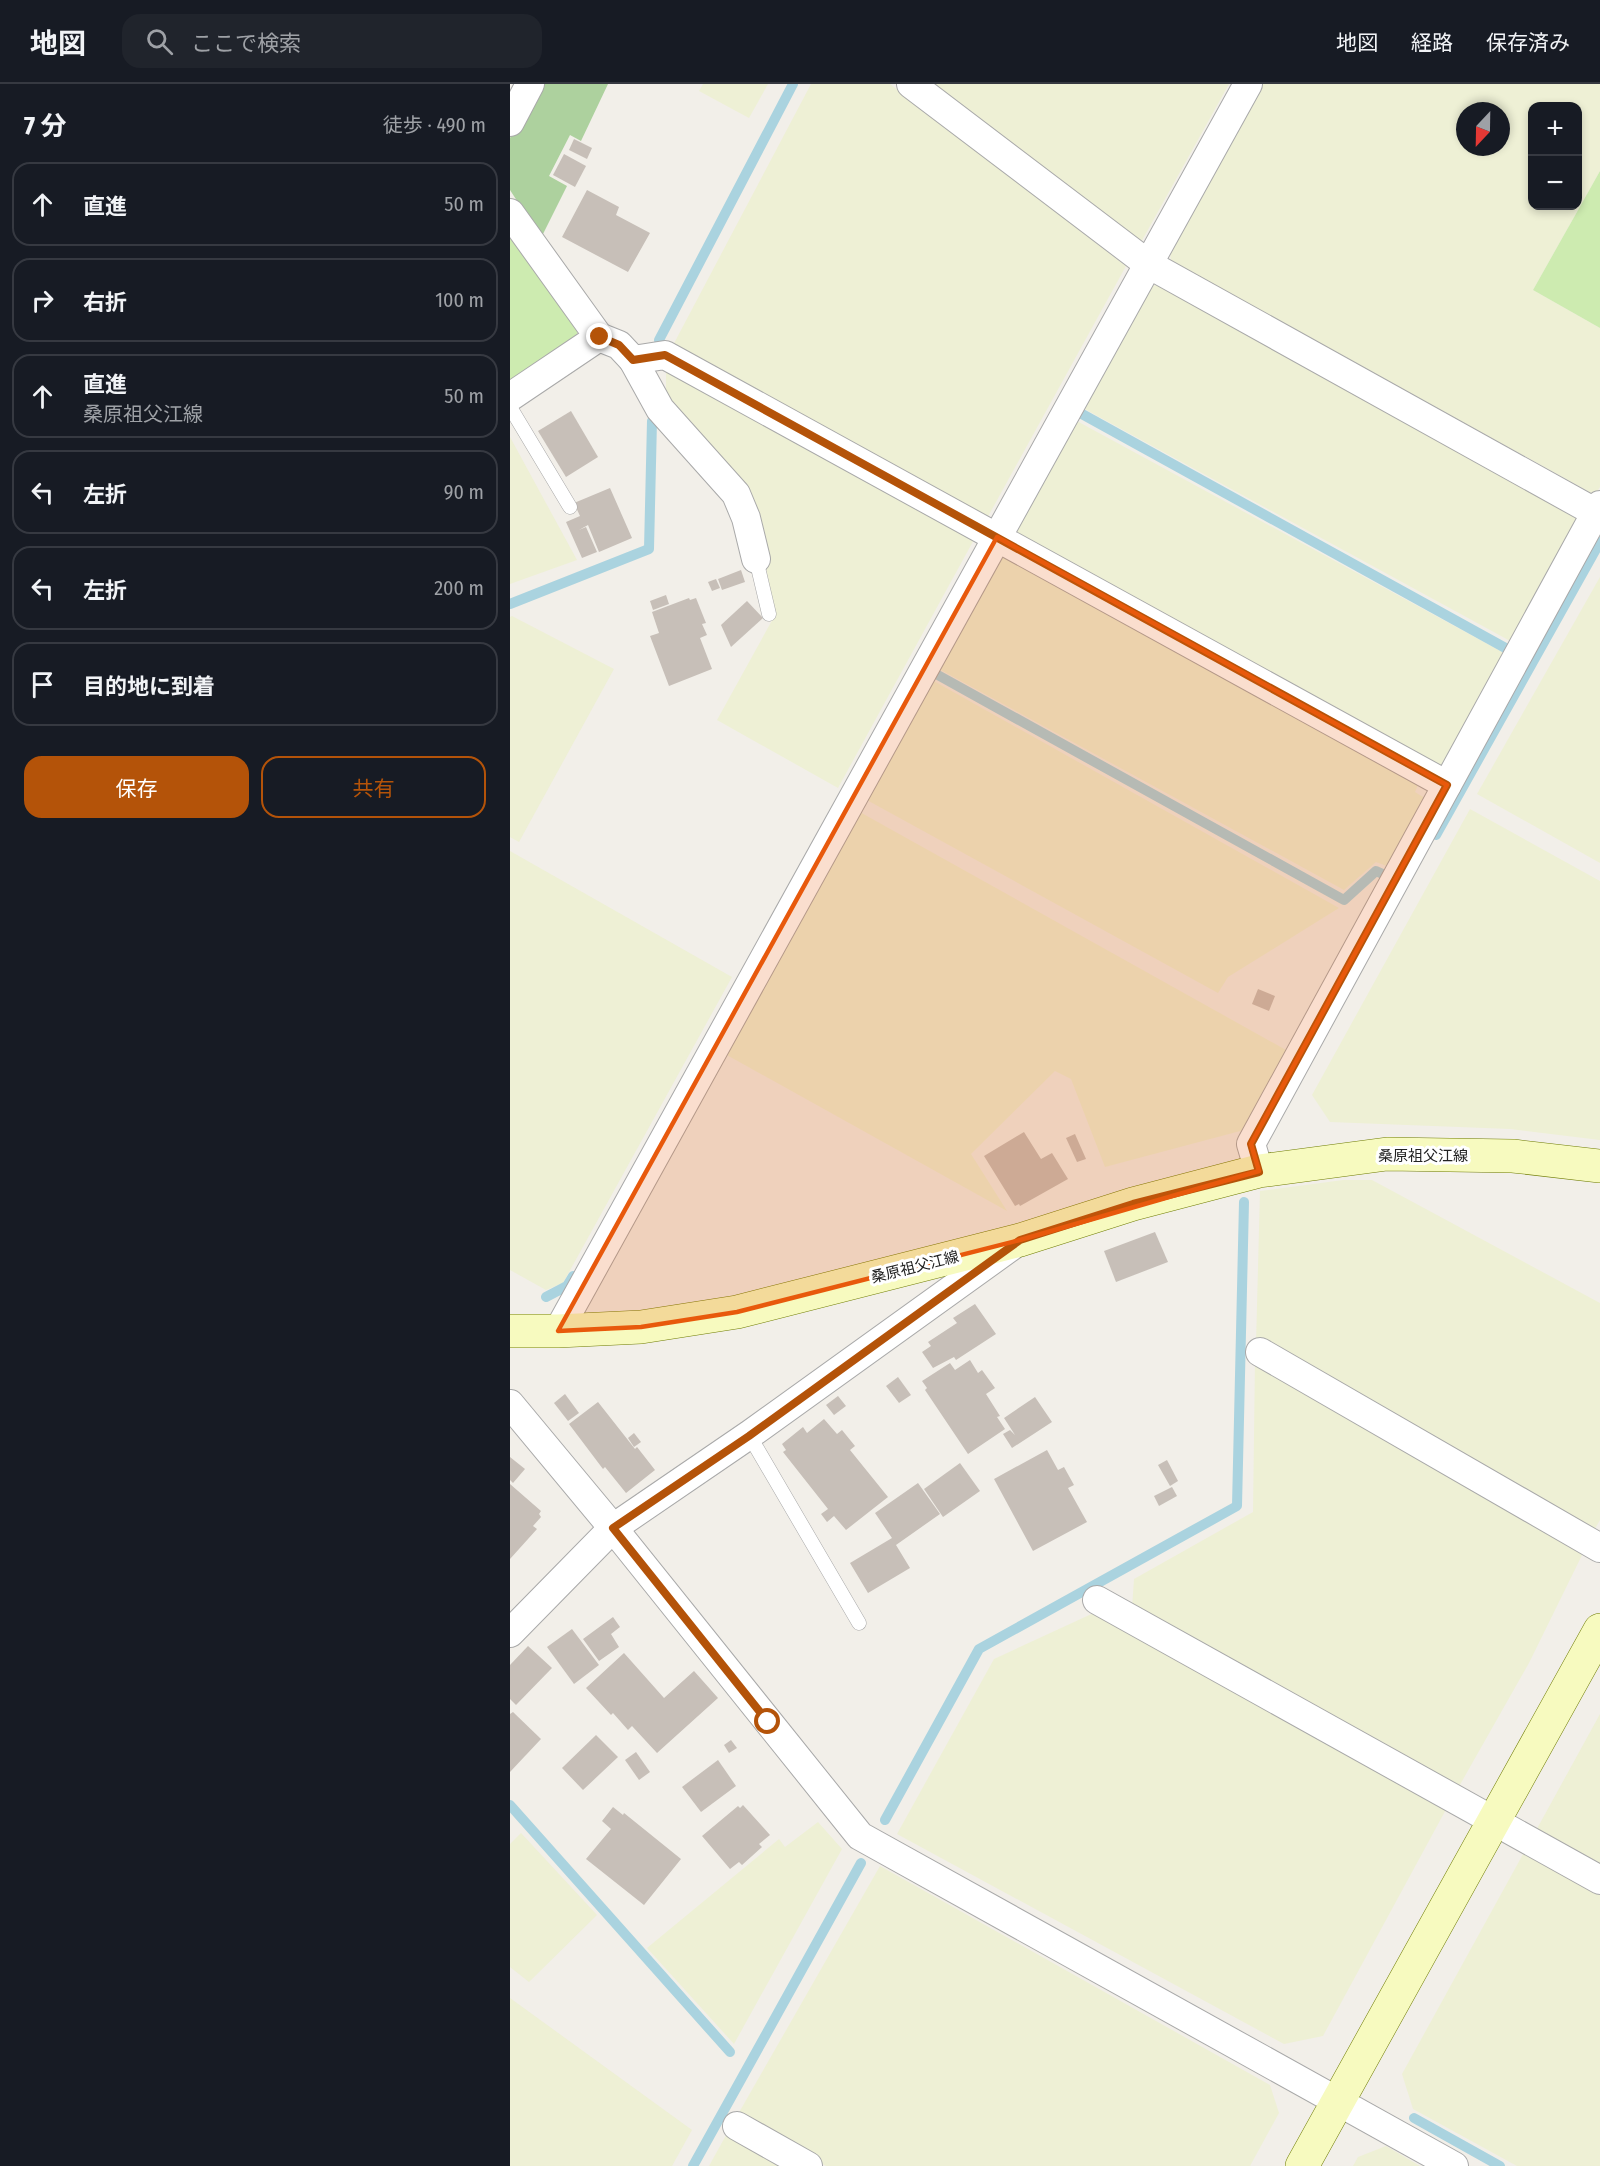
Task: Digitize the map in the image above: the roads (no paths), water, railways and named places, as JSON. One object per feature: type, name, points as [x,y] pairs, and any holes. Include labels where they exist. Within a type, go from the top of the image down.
[{"type":"main road","name":"桑原祖父江線","points":[[510,1331],[641,1327],[737,1312],[1020,1240],[1133,1204],[1259,1172],[1387,1154],[1513,1156],[1600,1166]]},
{"type":"main road","points":[[1302,2166],[1600,1630]]},
{"type":"street","points":[[510,122],[531,84]]},
{"type":"street","points":[[911,84],[1148,264],[1599,511],[1251,1144],[1259,1172]]},
{"type":"street","points":[[558,1331],[1248,84]]},
{"type":"street","points":[[510,213],[600,337],[619,345],[633,360],[660,409],[736,494],[746,518],[756,559]]},
{"type":"street","points":[[510,397],[600,337]]},
{"type":"street","points":[[633,360],[665,355],[1447,785]]},
{"type":"street","points":[[510,1633],[613,1528],[749,1436],[1020,1240]]},
{"type":"street","points":[[1260,1352],[1600,1548]]},
{"type":"street","points":[[510,1404],[613,1528],[860,1836],[1454,2166]]},
{"type":"street","points":[[1097,1600],[1600,1880]]},
{"type":"street","points":[[736,2126],[808,2166]]},
{"type":"lane","points":[[510,407],[570,507]]},
{"type":"lane","points":[[756,559],[769,614]]},
{"type":"lane","points":[[749,1436],[859,1623]]},
{"type":"waterway","points":[[659,340],[793,84]]},
{"type":"waterway","points":[[1082,414],[1509,650]]},
{"type":"waterway","points":[[510,604],[649,549],[652,421]]},
{"type":"waterway","points":[[1436,835],[1600,542]]},
{"type":"waterway","points":[[936,674],[1344,900],[1376,871],[1387,876]]},
{"type":"waterway","points":[[885,1820],[979,1649],[1237,1506],[1244,1202]]},
{"type":"waterway","points":[[546,1297],[567,1286],[573,1276]]},
{"type":"waterway","points":[[510,1805],[730,2052]]},
{"type":"waterway","points":[[693,2166],[861,1863]]},
{"type":"waterway","points":[[1414,2118],[1500,2166]]}]
